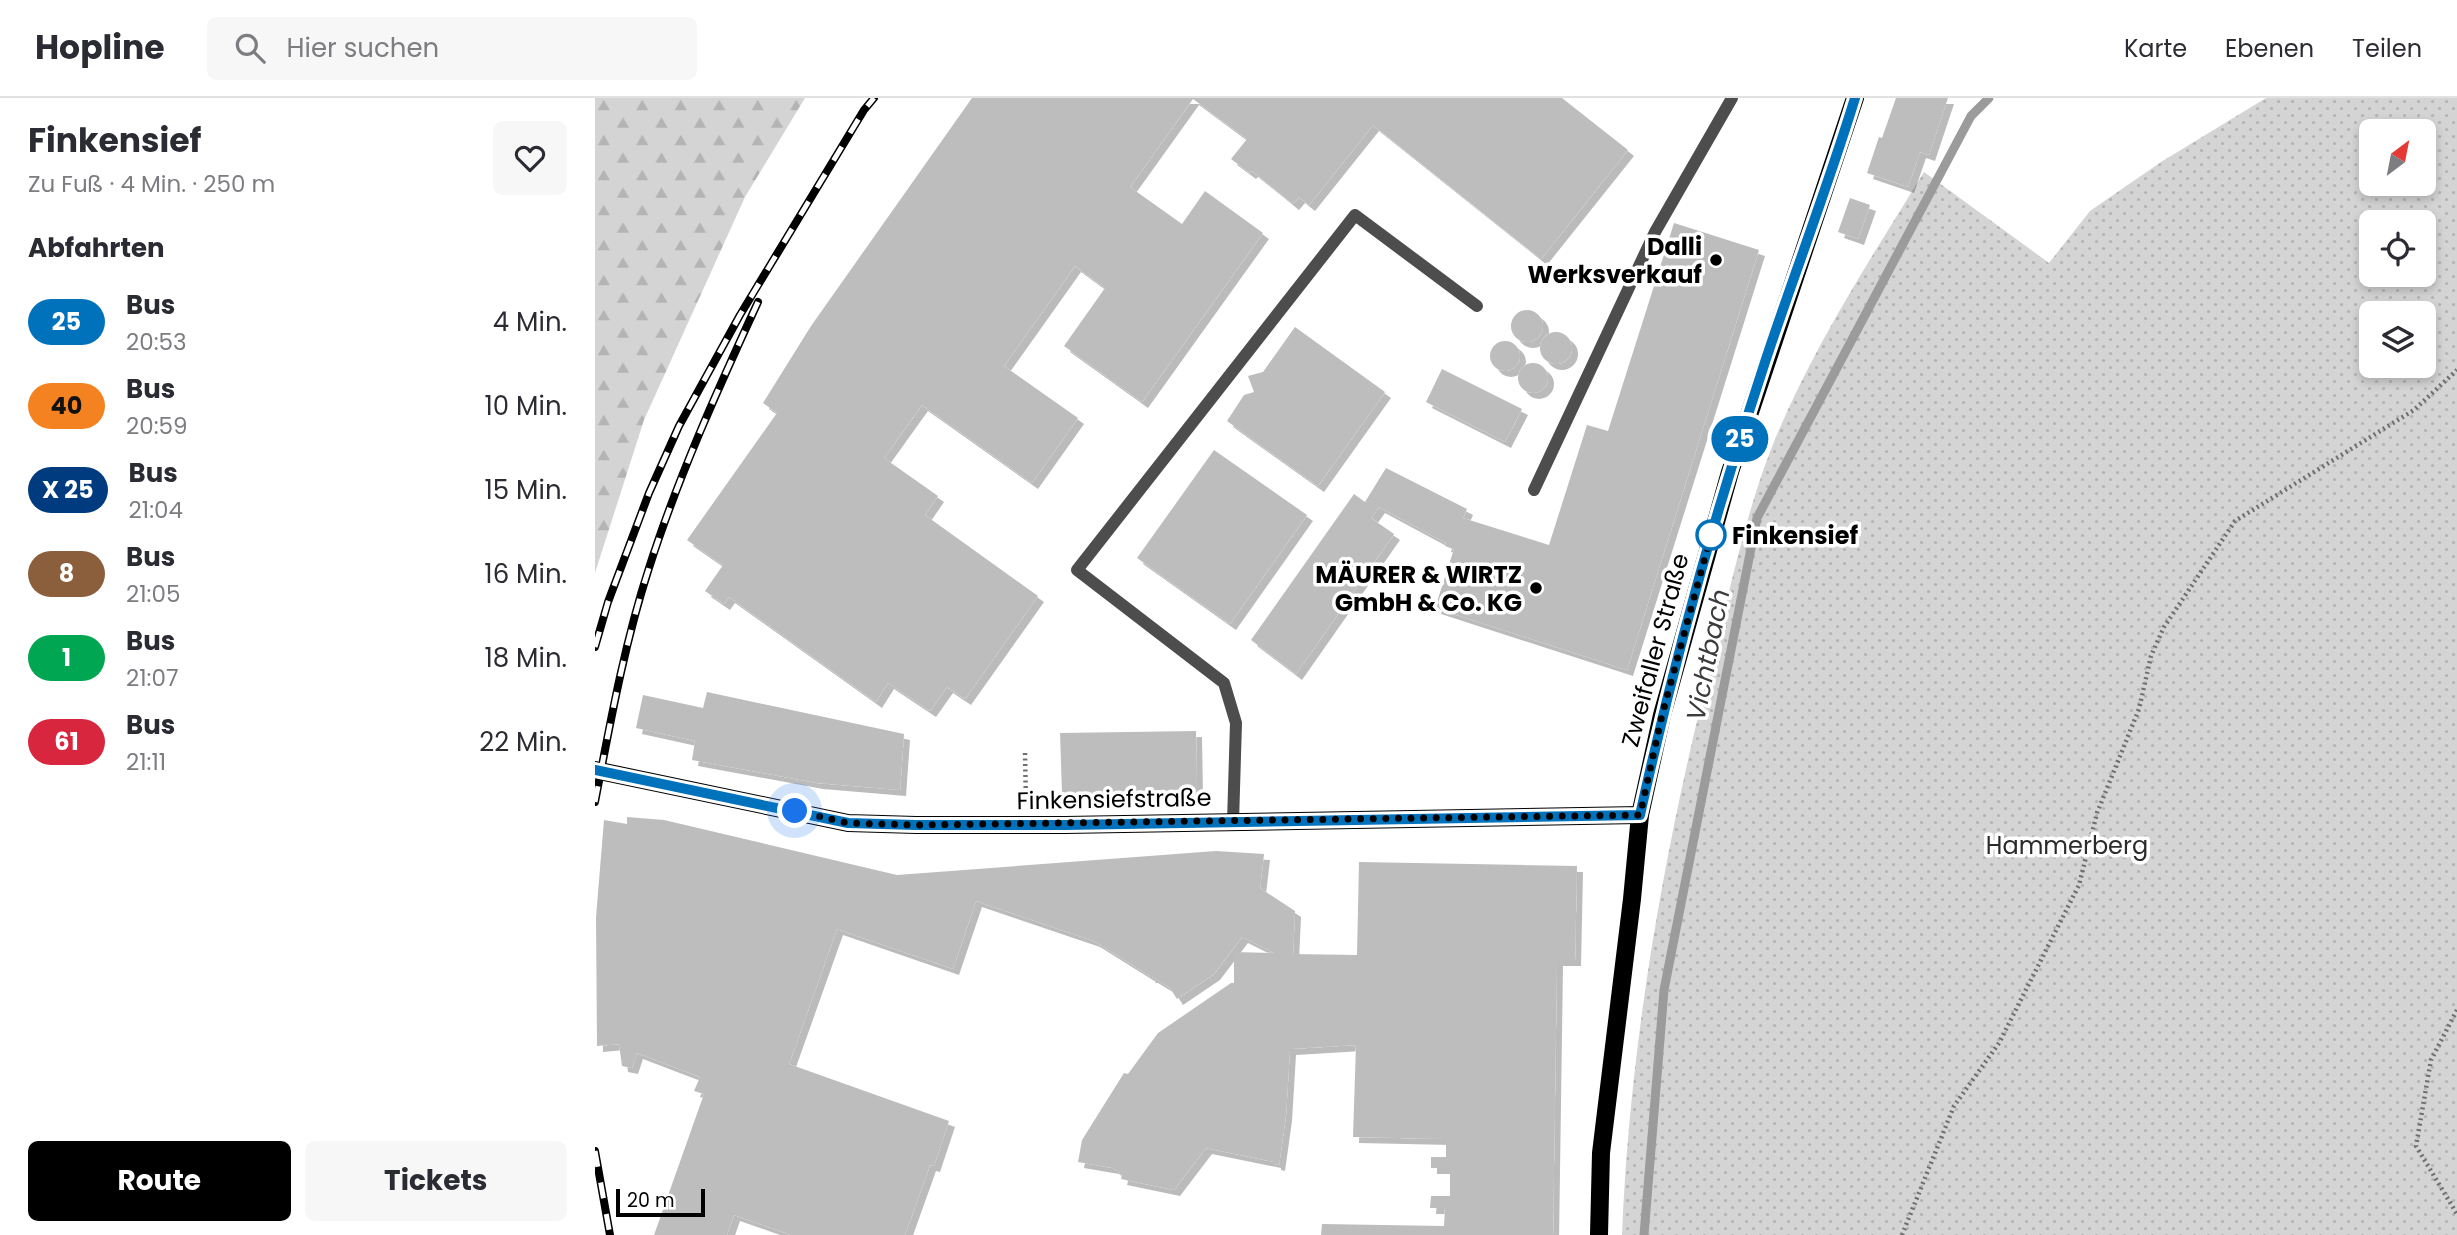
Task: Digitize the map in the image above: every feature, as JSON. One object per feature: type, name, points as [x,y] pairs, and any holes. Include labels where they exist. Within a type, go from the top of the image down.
[{"type":"main road","name":"Zweifaller Straße","points":[[1599,1235],[1601,1153],[1640,815],[1662,715],[1714,524],[1766,359],[1855,98]]},
{"type":"main road","name":"Finkensiefstraße","points":[[595,769],[848,823],[930,825],[1233,822],[1640,815]]},
{"type":"lane","points":[[1534,490],[1655,232],[1732,98]]},
{"type":"lane","points":[[1233,822],[1236,723],[1224,683],[1077,570],[1355,215],[1477,306]]},
{"type":"path","points":[[1902,1235],[1954,1106],[2000,1043],[2079,885],[2097,813],[2139,709],[2151,656],[2164,627],[2235,521],[2414,410],[2457,370]]},
{"type":"path","points":[[1025,753],[1026,793]]},
{"type":"path","points":[[2457,1010],[2431,1060],[2416,1146],[2457,1214]]},
{"type":"green space","points":[[595,98],[805,98],[745,197],[644,420],[595,573]]},
{"type":"green space","name":"Hammerberg","points":[[2266,98],[2457,98],[2457,1235],[1622,1235],[1633,1087],[1666,865],[1697,720],[1749,515],[1766,462],[1791,402],[1845,302],[1924,172],[2049,263],[2090,211],[2161,162]]},
{"type":"building","points":[[972,98],[1562,98],[1628,150],[1541,259],[1373,125],[1309,205],[1299,197],[1293,204],[1252,171],[1250,173],[1231,159],[1247,139],[1193,99],[1130,187],[1182,224],[1205,191],[1263,233],[1142,402],[1064,346],[1105,288],[1075,266],[1004,366],[1078,418],[1032,483],[922,405],[884,458],[938,496],[925,515],[1038,596],[965,699],[947,687],[930,711],[888,683],[876,702],[729,597],[724,604],[705,591],[723,565],[687,540],[777,413],[763,403],[811,326]]},
{"type":"building","points":[[1896,98],[1948,98],[1929,155],[1920,152],[1908,187],[1867,173]]},
{"type":"building","points":[[1850,198],[1870,205],[1858,239],[1838,232]]},
{"type":"building","points":[[1674,223],[1759,250],[1627,670],[1435,608],[1454,549],[1379,507],[1371,518],[1394,534],[1296,674],[1251,640],[1354,494],[1365,502],[1386,468],[1467,509],[1463,518],[1549,545],[1587,425],[1608,431]]},
{"type":"building","points":[[1527,310],[1538,315],[1543,326],[1538,337],[1527,342],[1516,337],[1511,326],[1516,315]]},
{"type":"building","points":[[1295,327],[1385,392],[1318,486],[1227,421],[1244,395],[1254,392],[1248,376],[1263,372]]},
{"type":"building","points":[[1556,332],[1567,337],[1572,348],[1567,359],[1556,364],[1545,359],[1540,348],[1545,337]]},
{"type":"building","points":[[1505,341],[1516,345],[1520,356],[1516,367],[1505,371],[1494,367],[1490,356],[1494,345]]},
{"type":"building","points":[[1533,363],[1544,367],[1548,378],[1544,389],[1533,393],[1522,389],[1518,378],[1522,367]]},
{"type":"building","points":[[1442,369],[1522,409],[1505,442],[1426,402]]},
{"type":"building","points":[[1214,450],[1307,515],[1230,624],[1137,558]]},
{"type":"building","points":[[707,692],[904,734],[900,790],[817,783],[692,760],[695,741],[636,728],[643,695],[703,708]]},
{"type":"building","points":[[1196,731],[1197,789],[1062,793],[1060,733]]},
{"type":"building","points":[[627,817],[664,820],[897,875],[1216,851],[1264,854],[1260,888],[1295,911],[1293,954],[1357,955],[1359,862],[1577,866],[1575,960],[1557,960],[1553,1235],[1321,1235],[1322,1224],[1444,1226],[1445,1208],[1430,1208],[1431,1196],[1450,1196],[1450,1168],[1431,1168],[1431,1157],[1446,1157],[1446,1139],[1353,1137],[1356,1045],[1290,1049],[1286,1115],[1279,1165],[1206,1148],[1174,1190],[1121,1179],[1122,1175],[1113,1168],[1078,1162],[1082,1140],[1124,1073],[1128,1074],[1158,1033],[1234,983],[1234,952],[1274,953],[1242,937],[1214,974],[1177,999],[1170,988],[1094,941],[976,901],[953,969],[837,929],[789,1064],[949,1121],[934,1166],[930,1165],[905,1235],[791,1235],[734,1215],[727,1235],[654,1235],[704,1094],[694,1091],[700,1077],[637,1053],[632,1068],[622,1066],[619,1044],[597,1046],[596,917],[604,820],[627,824]]},
{"type":"waterway","name":"Vichtbach","points":[[1644,1235],[1664,990],[1757,518],[1971,116],[1989,98]]},
{"type":"railway","points":[[595,647],[608,602],[649,493],[679,426],[740,315],[864,110],[874,98]]},
{"type":"railway","points":[[595,802],[625,655],[660,534],[714,400],[758,302]]},
{"type":"railway","points":[[595,1151],[610,1235]]},
{"type":"bus line","name":"25","points":[[595,770],[848,823],[1065,825],[1640,815],[1662,715],[1710,537],[1766,359],[1855,98]]},
{"type":"place","name":"Dalli Werksverkauf","points":[[1716,260]]},
{"type":"place","name":"Finkensief","points":[[1711,535]]},
{"type":"place","name":"MÄURER & WIRTZ GmbH & Co. KG","points":[[1536,588]]},
{"type":"route","points":[[795,811],[848,823],[916,825],[1640,815],[1662,715],[1711,535]]}]
